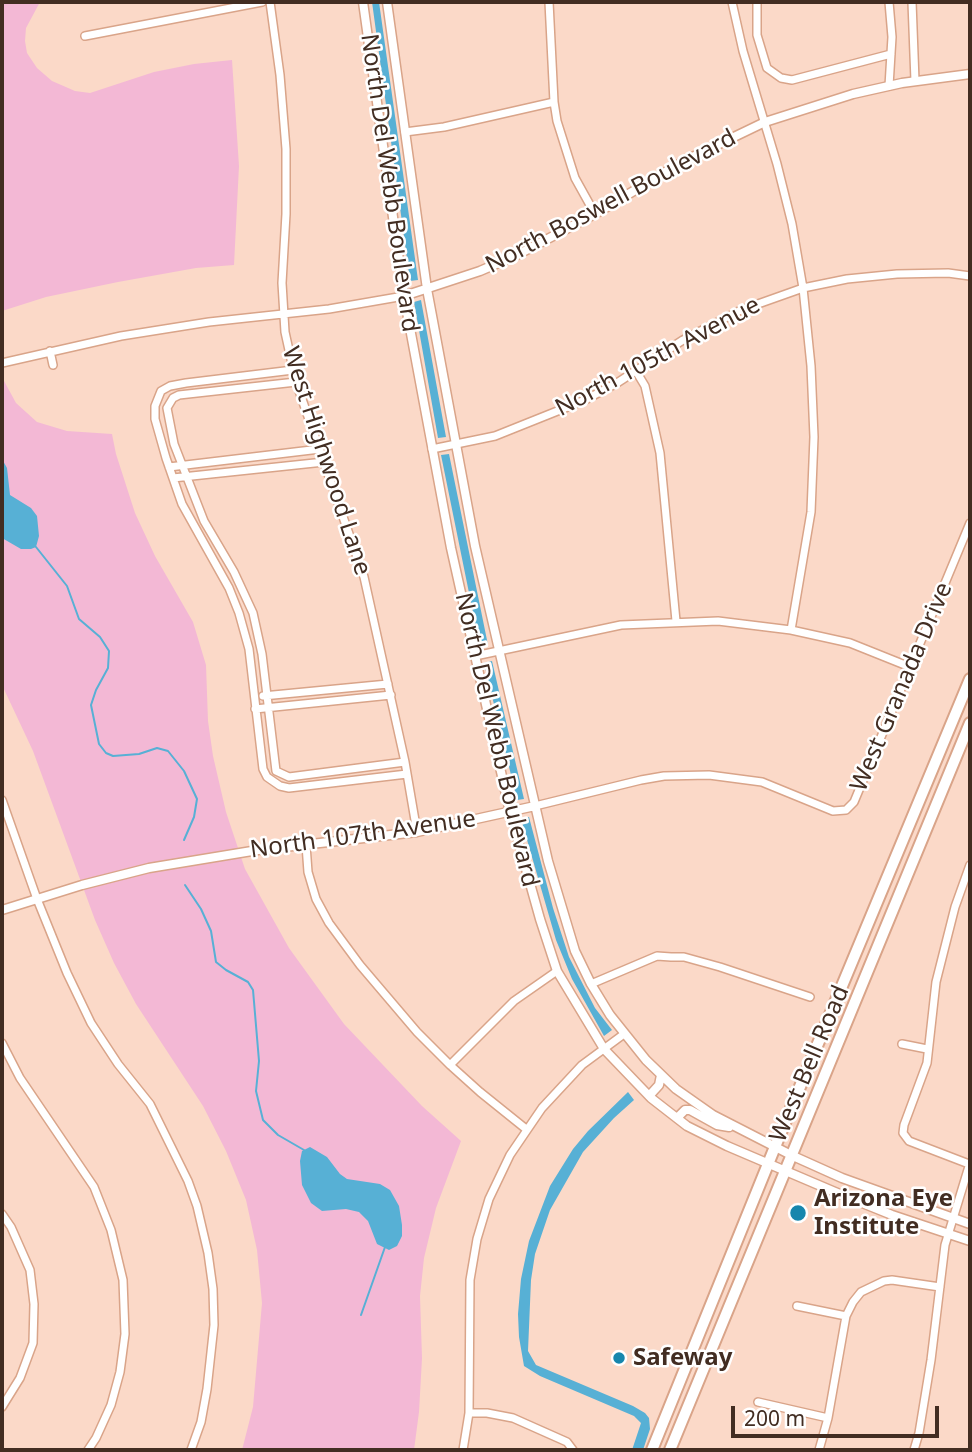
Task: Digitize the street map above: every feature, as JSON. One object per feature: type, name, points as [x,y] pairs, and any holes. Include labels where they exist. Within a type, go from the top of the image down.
[{"type":"main road","name":"West Bell Road","points":[[652,1450],[970,679]]},
{"type":"main road","name":"West Bell Road","points":[[670,1450],[787,1172],[970,723]]},
{"type":"main road","points":[[696,1341],[713,1348]]},
{"type":"street","points":[[85,36],[262,2]]},
{"type":"street","name":"West Highwood Lane","points":[[270,2],[286,149],[283,314],[296,382],[364,577],[405,762],[416,832]]},
{"type":"street","name":"North Del Webb Boulevard","points":[[363,2],[404,296],[432,449],[510,812],[540,919],[558,971],[604,1049],[649,1096],[687,1126],[787,1172],[892,1215],[970,1241]]},
{"type":"street","name":"North Del Webb Boulevard","points":[[387,2],[427,289],[454,444],[498,652],[562,912],[575,951],[591,984],[624,1034],[661,1074],[687,1097],[735,1128],[842,1178],[970,1224]]},
{"type":"street","points":[[549,2],[554,102],[569,163],[595,214]]},
{"type":"street","points":[[732,2],[792,224],[803,288],[811,366],[813,470],[810,512],[791,630]]},
{"type":"street","points":[[757,2],[757,35],[767,68],[781,78],[792,80],[891,54]]},
{"type":"street","points":[[889,2],[889,86]]},
{"type":"street","points":[[912,2],[915,81]]},
{"type":"street","name":"North Boswell Boulevard","points":[[2,363],[121,336],[404,296],[480,271],[519,254],[684,162],[765,122],[853,94],[915,81],[970,74]]},
{"type":"street","points":[[405,132],[444,127],[554,102]]},
{"type":"street","name":"North 105th Avenue","points":[[432,449],[495,436],[585,400],[683,340],[741,310],[803,288],[847,279],[897,274],[948,273],[970,276]]},
{"type":"street","points":[[50,351],[53,365]]},
{"type":"street","points":[[293,370],[170,386],[161,391],[155,406],[155,419],[186,511],[229,588],[239,613],[249,649],[263,769],[267,777],[280,786],[289,788],[407,774]]},
{"type":"street","points":[[636,371],[645,386],[660,453],[676,621]]},
{"type":"street","points":[[296,382],[173,398],[166,408],[181,465],[204,521],[234,572],[253,614],[262,654],[276,771],[289,777],[405,762]]},
{"type":"street","points":[[169,467],[320,449]]},
{"type":"street","points":[[173,478],[324,462]]},
{"type":"street","name":"West Granada Drive","points":[[846,810],[854,802],[970,523]]},
{"type":"street","points":[[475,656],[607,628],[676,621],[718,621],[791,630],[850,643],[910,667]]},
{"type":"street","points":[[254,697],[388,684]]},
{"type":"street","points":[[255,709],[391,695]]},
{"type":"street","name":"North 107th Avenue","points":[[2,910],[149,868],[258,850],[416,832],[664,776],[709,775],[762,782],[833,811],[846,810]]},
{"type":"street","points":[[2,800],[37,899],[91,1023],[118,1064],[150,1104],[188,1181],[197,1206],[208,1253],[214,1325],[201,1422],[191,1450]]},
{"type":"street","points":[[306,845],[311,885],[316,899],[329,923],[386,997],[450,1065],[526,1129]]},
{"type":"street","points":[[914,1450],[929,1372],[948,1234],[970,1163],[909,1141],[903,1133],[927,1063],[936,982],[955,907],[970,865]]},
{"type":"street","points":[[591,984],[657,956],[684,957],[810,997]]},
{"type":"street","points":[[450,1065],[514,1001],[558,971]]},
{"type":"street","points":[[463,1450],[469,1413],[468,1298],[475,1248],[494,1188],[526,1129],[568,1079],[624,1034]]},
{"type":"street","points":[[2,1043],[20,1078],[94,1187],[111,1230],[123,1280],[125,1334],[120,1372],[111,1405],[88,1450]]},
{"type":"street","points":[[902,1044],[927,1049]]},
{"type":"street","points":[[649,1096],[659,1085],[661,1074]]},
{"type":"street","points":[[677,1118],[690,1110],[717,1125],[735,1128]]},
{"type":"street","points":[[2,1214],[30,1270],[34,1304],[33,1343],[20,1378],[2,1408]]},
{"type":"street","points":[[819,1450],[828,1418],[846,1316],[853,1302],[861,1292],[884,1281],[940,1287]]},
{"type":"street","points":[[797,1306],[846,1316]]},
{"type":"street","points":[[758,1402],[828,1418]]},
{"type":"street","points":[[469,1413],[513,1418],[567,1442],[573,1450]]},
{"type":"shaded area","points":[[2,2],[40,2],[26,28],[27,53],[37,68],[52,81],[75,91],[90,93],[154,72],[232,60],[239,166],[234,265],[196,268],[118,282],[46,297],[2,311]]},
{"type":"shaded area","points":[[3,379],[16,403],[37,422],[67,431],[112,434],[135,513],[155,556],[193,622],[206,665],[208,721],[213,756],[226,812],[245,869],[289,948],[344,1024],[422,1106],[461,1141],[436,1208],[424,1258],[420,1296],[422,1358],[414,1450],[242,1450],[253,1407],[262,1303],[257,1250],[246,1200],[226,1151],[203,1106],[136,1004],[114,963],[95,920],[33,751],[2,685]]},
{"type":"water","points":[[372,2],[379,2],[418,280],[410,281]]},
{"type":"water","points":[[421,300],[446,437],[438,438],[414,302]]},
{"type":"water","points":[[449,454],[488,645],[480,647],[441,455]]},
{"type":"water","points":[[2,459],[7,468],[10,495],[31,508],[37,516],[39,536],[36,547],[31,549],[21,549],[2,538]]},
{"type":"water","points":[[492,661],[524,799],[517,800],[484,663]]},
{"type":"water","points":[[529,817],[569,957],[595,1008],[612,1030],[604,1036],[572,979],[556,940],[521,819]]},
{"type":"water","points":[[628,1092],[634,1100],[583,1152],[550,1210],[535,1254],[531,1280],[528,1351],[536,1365],[645,1413],[649,1418],[650,1429],[643,1450],[632,1450],[641,1423],[634,1416],[540,1376],[524,1366],[518,1314],[521,1279],[529,1241],[550,1186],[573,1149]]},
{"type":"water","points":[[310,1147],[327,1157],[347,1179],[380,1184],[390,1190],[399,1206],[402,1225],[402,1236],[397,1246],[389,1250],[377,1244],[368,1221],[359,1212],[346,1209],[322,1211],[311,1203],[302,1185],[300,1161],[302,1151]]},
{"type":"waterway","points":[[36,547],[67,586],[79,619],[100,637],[109,651],[108,668],[91,705],[99,744],[106,753],[113,756],[139,754],[157,748],[168,751],[184,771],[197,799],[194,817],[184,840]]},
{"type":"waterway","points":[[185,885],[201,909],[211,931],[216,962],[248,982],[253,990],[259,1061],[256,1091],[263,1120],[278,1135],[304,1150]]},
{"type":"waterway","points":[[361,1315],[385,1247]]},
{"type":"place","name":"Arizona Eye Institute","points":[[798,1213]]},
{"type":"place","name":"Safeway","points":[[619,1358]]}]
